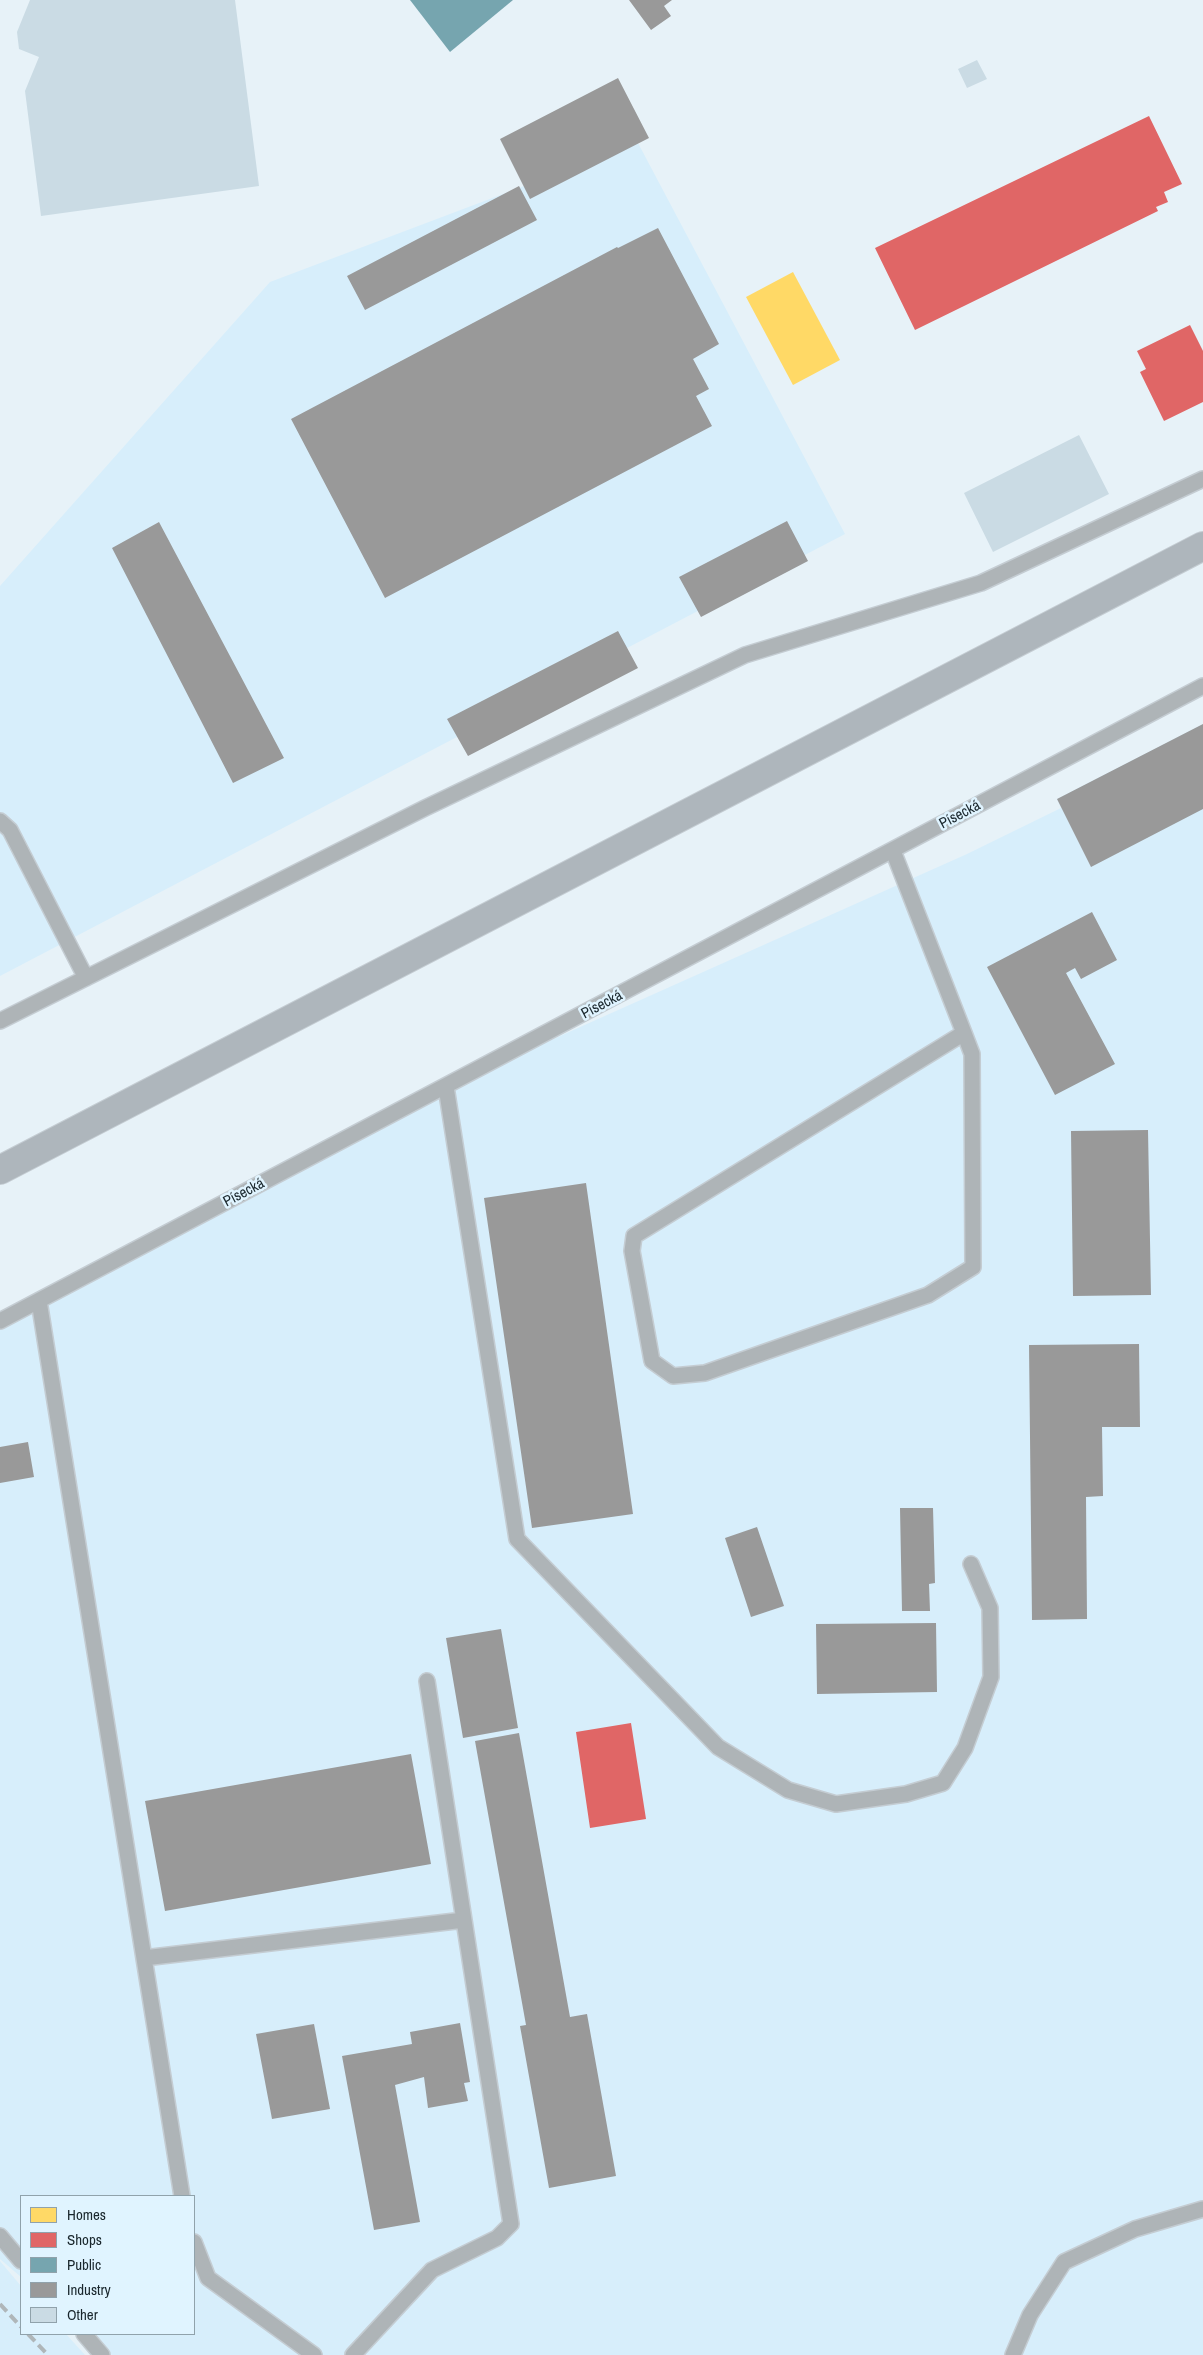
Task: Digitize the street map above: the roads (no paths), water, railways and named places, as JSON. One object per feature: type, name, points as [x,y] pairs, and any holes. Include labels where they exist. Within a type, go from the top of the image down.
[{"type":"main road","points":[[9,1166],[1203,546]]},
{"type":"lane","points":[[0,1021],[343,849],[745,655],[981,583],[1203,479]]},
{"type":"lane","name":"Písecká","points":[[0,1321],[1203,686]]},
{"type":"lane","points":[[0,821],[10,830],[86,978]]},
{"type":"lane","points":[[893,851],[964,1033],[972,1054],[973,1267],[928,1295],[706,1373],[673,1376],[652,1361],[632,1251],[634,1236],[964,1033]]},
{"type":"lane","points":[[446,1087],[517,1539],[718,1748],[788,1790],[836,1804],[906,1794],[943,1783],[965,1748],[991,1677],[990,1608],[971,1564]]},
{"type":"lane","points":[[39,1300],[182,2195]]},
{"type":"lane","points":[[353,2355],[432,2270],[497,2238],[511,2224],[427,1681]]},
{"type":"lane","points":[[144,1958],[464,1920]]},
{"type":"lane","points":[[1013,2355],[1030,2315],[1064,2262],[1135,2229],[1203,2209]]},
{"type":"lane","points":[[0,2236],[20,2260]]},
{"type":"lane","points":[[195,2245],[208,2278],[314,2355]]},
{"type":"lane","points":[[85,2335],[102,2355]]},
{"type":"railway","points":[[0,2304],[20,2326]]},
{"type":"railway","points":[[29,2335],[48,2355]]}]
